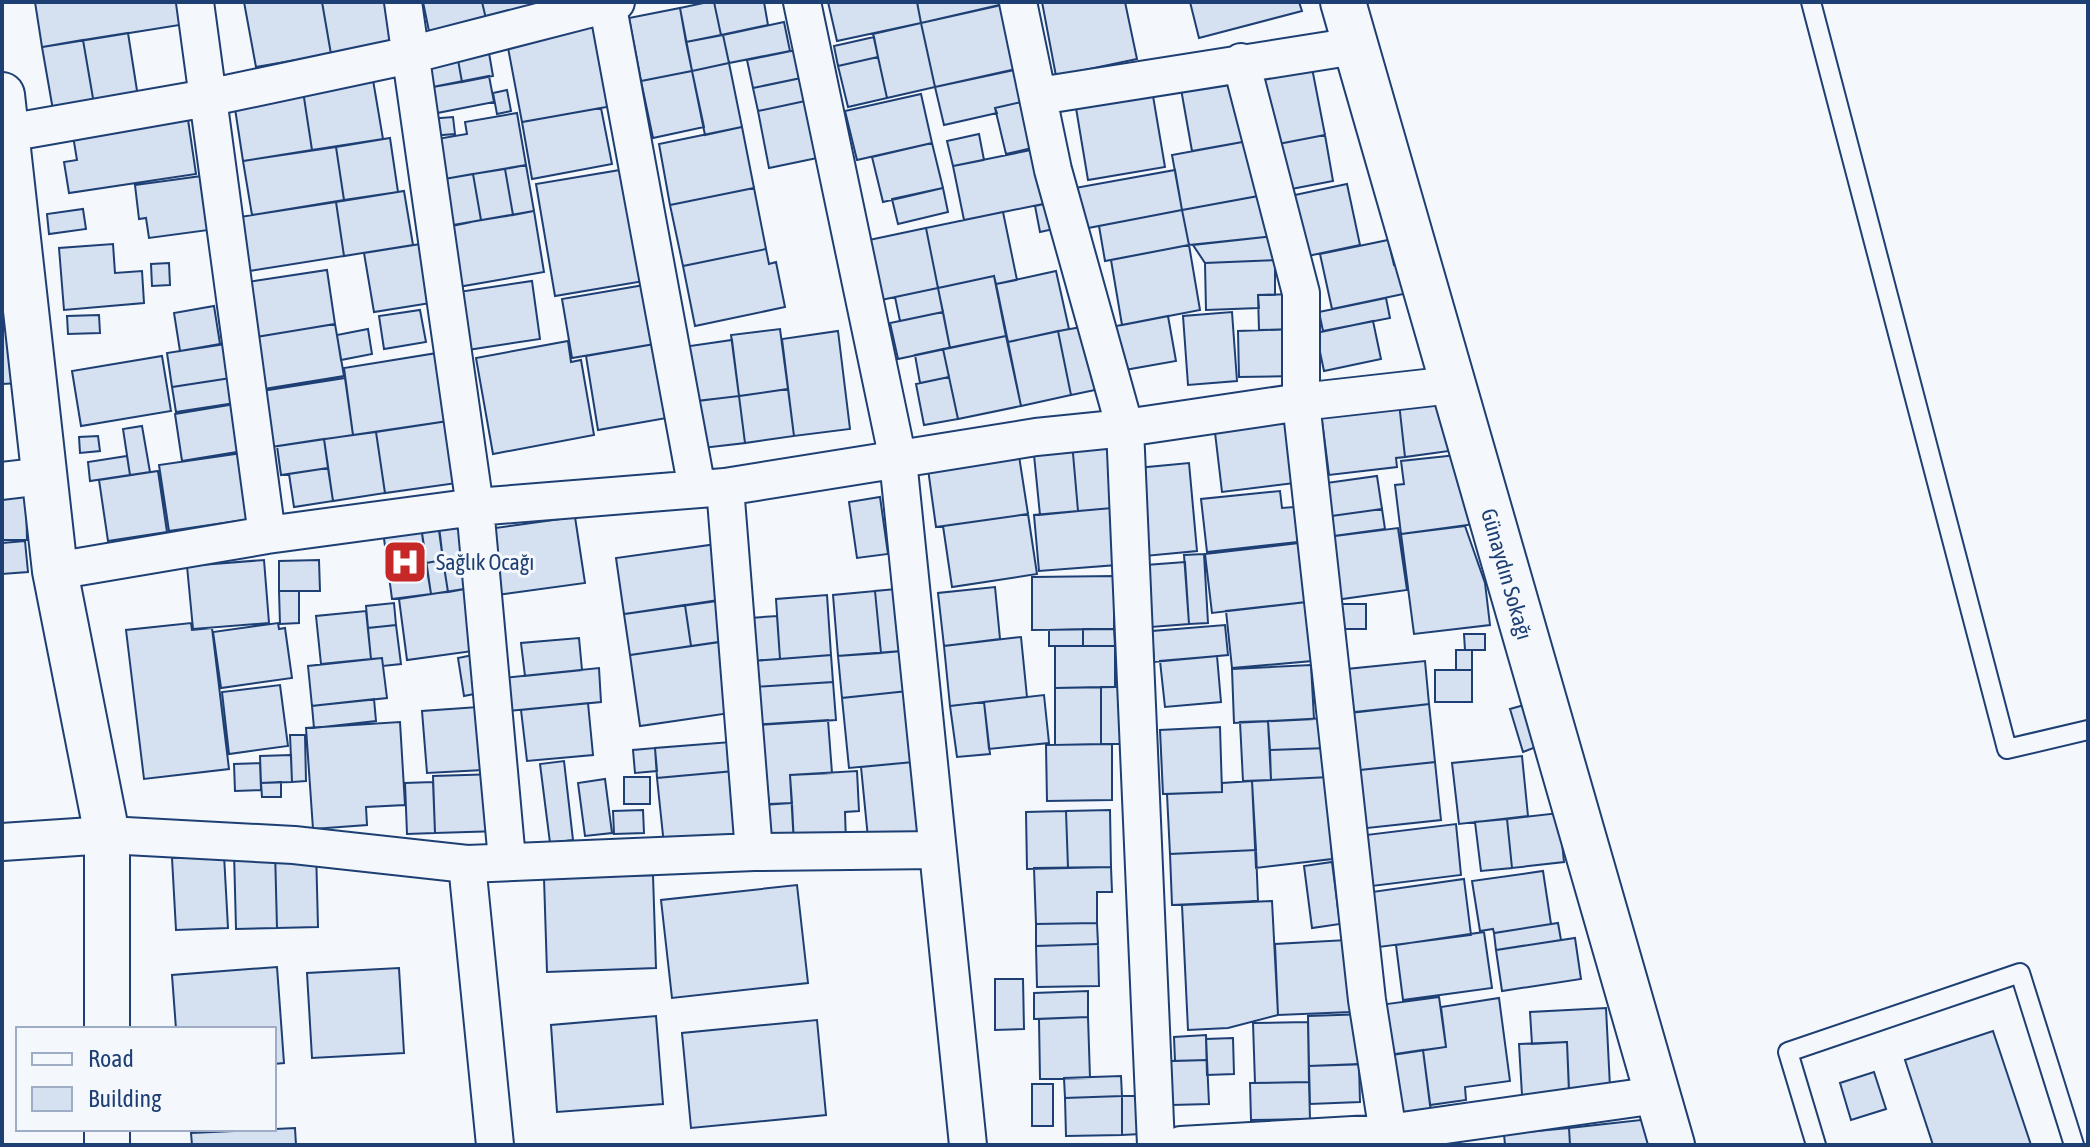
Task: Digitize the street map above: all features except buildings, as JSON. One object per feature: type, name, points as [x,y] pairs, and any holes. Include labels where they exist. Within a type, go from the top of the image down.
[{"type":"street","points":[[195,2],[267,535]]},
{"type":"street","points":[[403,2],[475,507],[507,860]]},
{"type":"street","points":[[107,1027],[107,835],[55,571],[23,479],[4,121],[207,98],[410,55],[610,2],[711,488],[754,852]]},
{"type":"street","points":[[802,2],[898,460],[968,1145]]},
{"type":"street","points":[[1018,2],[1053,170],[1125,428],[1156,1145]]},
{"type":"street","name":"Günaydın Sokağı","points":[[1343,2],[1672,1145]]},
{"type":"street","points":[[1039,96],[1355,46]]},
{"type":"street","points":[[1241,62],[1301,293],[1301,402],[1367,1000],[1388,1133]]},
{"type":"street","points":[[55,571],[267,535],[475,507],[711,488],[1036,437],[1452,385]]},
{"type":"street","points":[[2,842],[107,835],[294,845],[467,864],[754,852],[937,850]]},
{"type":"street","points":[[467,864],[495,1145]]},
{"type":"street","points":[[1181,1145],[1388,1133],[1657,1095]]},
{"type":"lane","points":[[1811,2],[2007,749],[2088,730]]},
{"type":"lane","points":[[1816,1145],[1788,1052],[2020,973],[2074,1145]]},
{"type":"place","name":"Sağlık Ocağı","points":[[405,562]]}]
